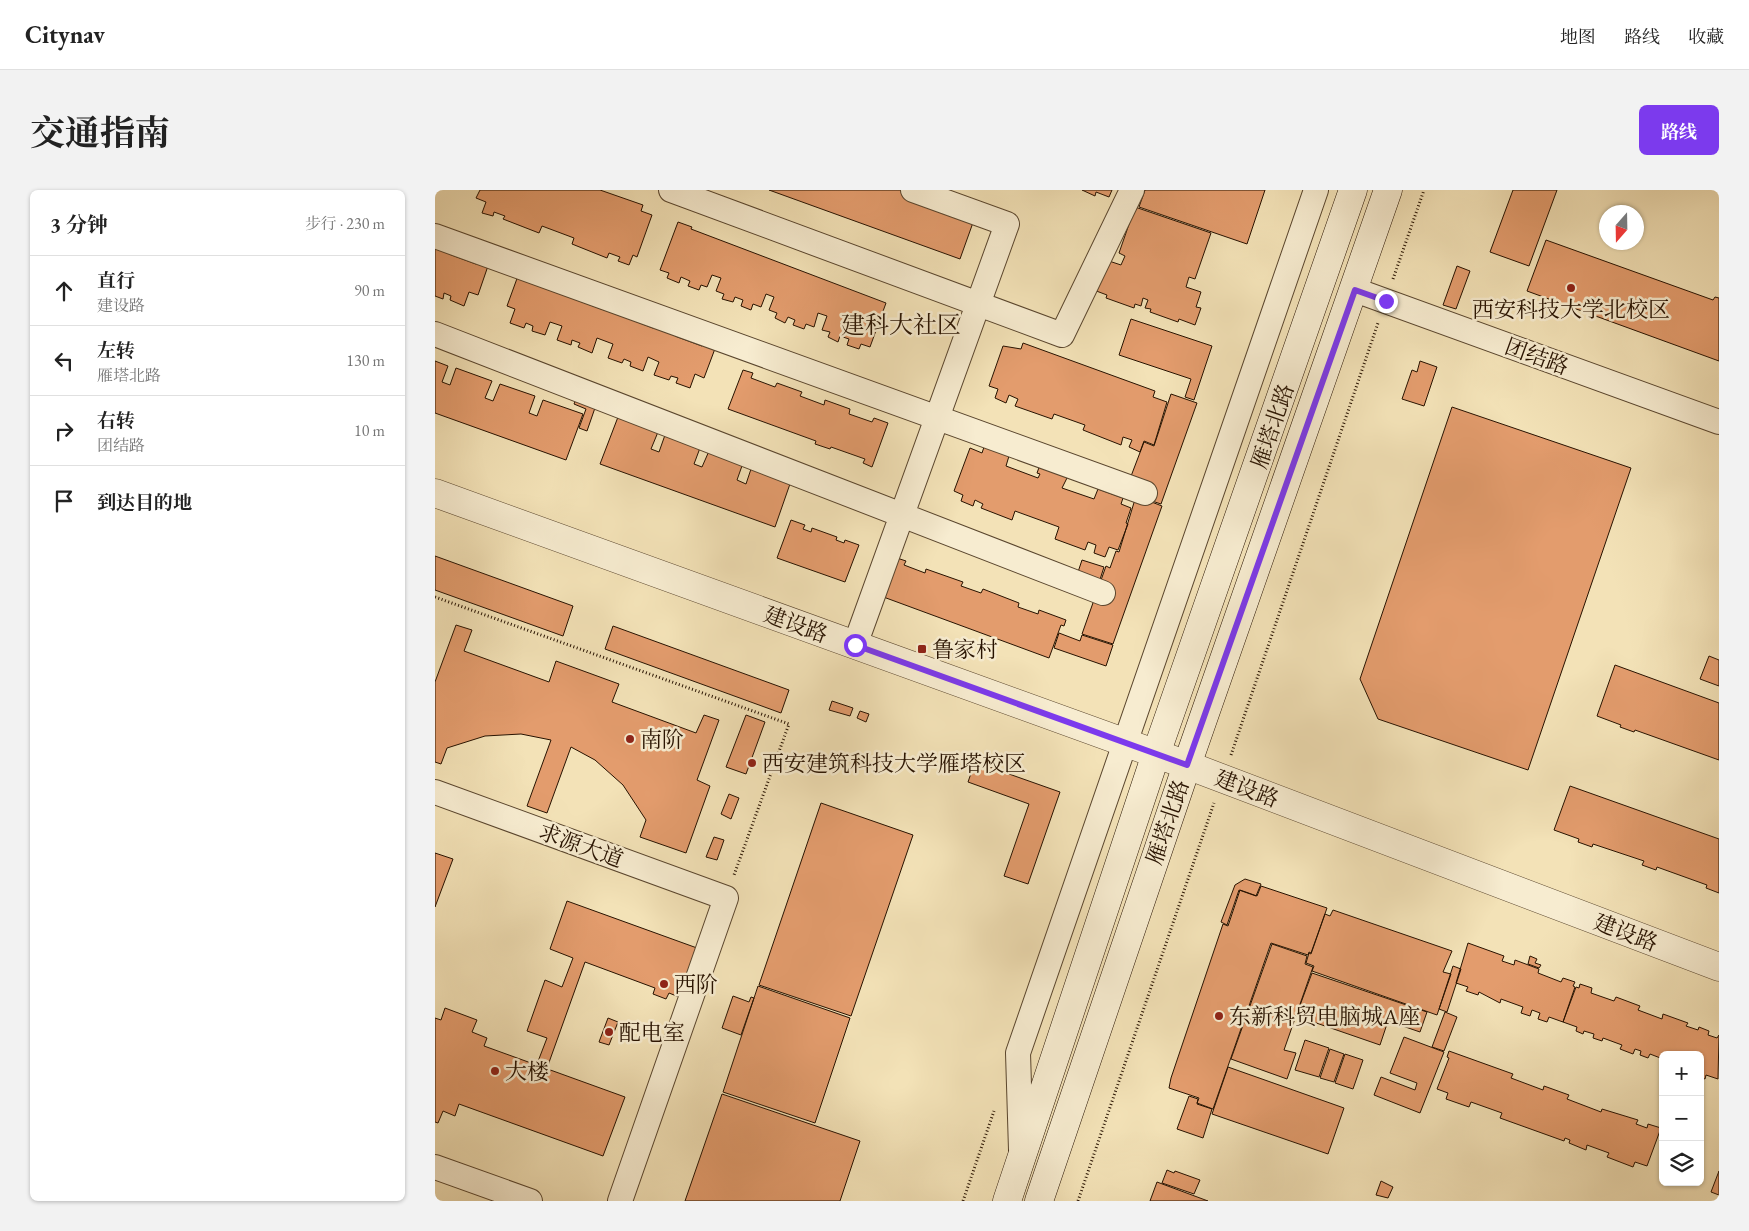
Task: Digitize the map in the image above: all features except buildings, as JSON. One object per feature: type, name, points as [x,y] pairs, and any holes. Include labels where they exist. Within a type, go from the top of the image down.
[{"type":"main road","name":"雁塔北路","points":[[1007,1201],[1156,754],[1353,190]]},
{"type":"main road","name":"雁塔北路","points":[[1039,1201],[1187,765],[1355,290],[1388,190]]},
{"type":"main road","name":"建设路","points":[[435,493],[1187,765],[1719,967]]},
{"type":"street","points":[[671,190],[715,198],[1061,335],[1132,190]]},
{"type":"street","points":[[855,645],[1007,224],[913,190]]},
{"type":"street","points":[[1022,1160],[1018,1053],[1316,190]]},
{"type":"street","points":[[435,236],[1145,493]]},
{"type":"street","name":"团结路","points":[[1355,290],[1719,422]]},
{"type":"street","points":[[435,334],[1103,593]]},
{"type":"street","name":"求源大道","points":[[435,792],[726,898]]},
{"type":"street","points":[[620,1201],[726,898]]},
{"type":"street","points":[[435,1167],[530,1201]]},
{"type":"path","points":[[1078,1201],[1424,190]]},
{"type":"path","points":[[435,597],[789,724],[726,898]]},
{"type":"path","points":[[963,1201],[996,1106]]},
{"type":"place","name":"西安科技大学北校区","points":[[1571,288]]},
{"type":"place","name":"鲁家村","points":[[922,649]]},
{"type":"place","name":"南阶","points":[[630,739]]},
{"type":"place","name":"西安建筑科技大学雁塔校区","points":[[752,763]]},
{"type":"place","name":"西阶","points":[[664,984]]},
{"type":"place","name":"东新科贸电脑城A座","points":[[1219,1016]]},
{"type":"place","name":"配电室","points":[[609,1032]]},
{"type":"place","name":"大楼","points":[[495,1071]]},
{"type":"district","name":"建科大社区","points":[[901,325]]},
{"type":"route","points":[[855,645],[1187,765],[1355,290],[1386,301]]}]
